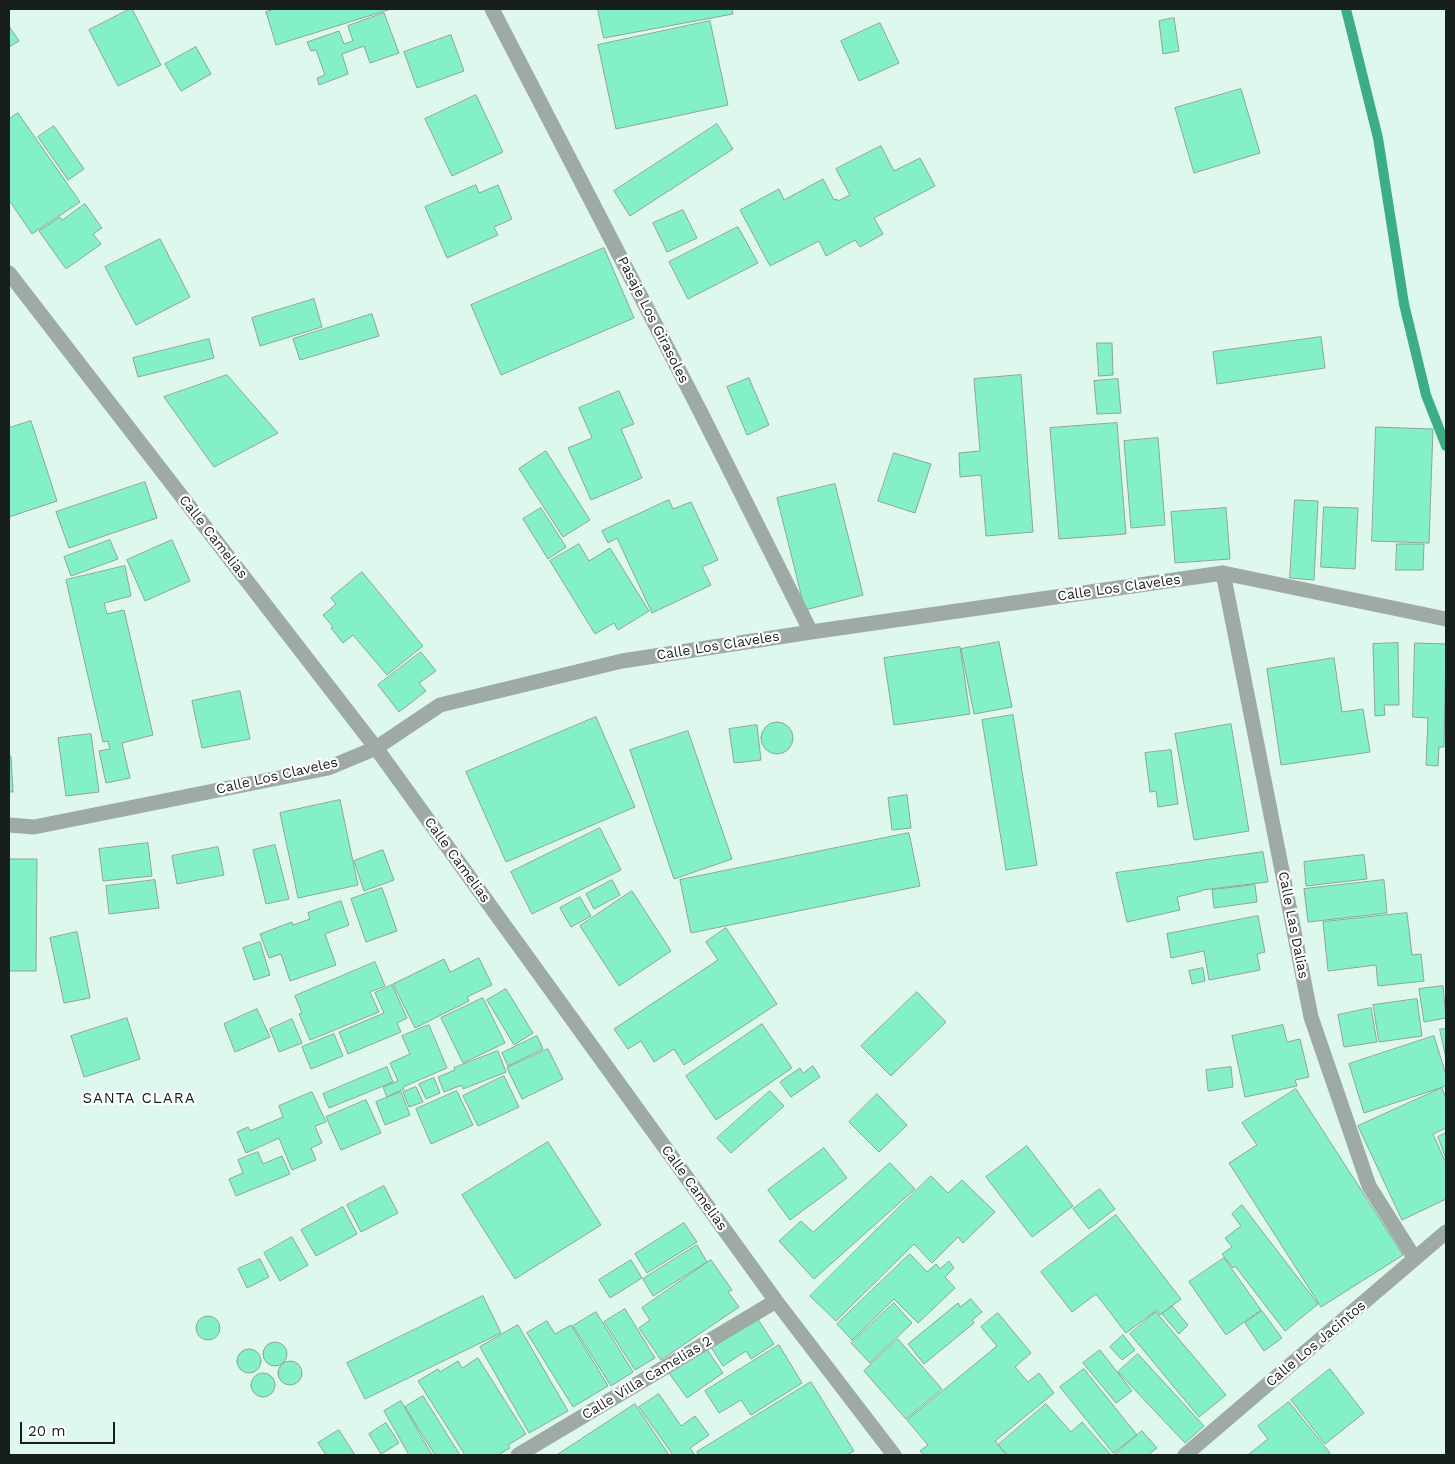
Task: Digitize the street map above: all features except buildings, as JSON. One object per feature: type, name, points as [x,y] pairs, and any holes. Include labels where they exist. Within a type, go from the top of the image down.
[{"type":"street","name":"Pasaje Los Girasoles","points":[[492,9],[811,632]]},
{"type":"street","name":"Calle Camelias","points":[[9,273],[376,748],[776,1301],[894,1455]]},
{"type":"street","name":"Calle Los Claveles","points":[[9,825],[34,827],[328,768],[376,748],[440,705],[622,661],[811,632],[1223,573],[1446,619]]},
{"type":"street","name":"Calle Las Dalias","points":[[1223,573],[1311,1017],[1369,1186],[1415,1259]]},
{"type":"street","name":"Calle Los Jacintos","points":[[1185,1455],[1446,1232]]},
{"type":"street","name":"Calle Villa Camelias 2","points":[[518,1455],[776,1301]]},
{"type":"waterway","points":[[1346,9],[1378,138],[1404,304],[1426,395],[1446,446]]},
{"type":"district","name":"SANTA CLARA","points":[[139,1099]]}]
